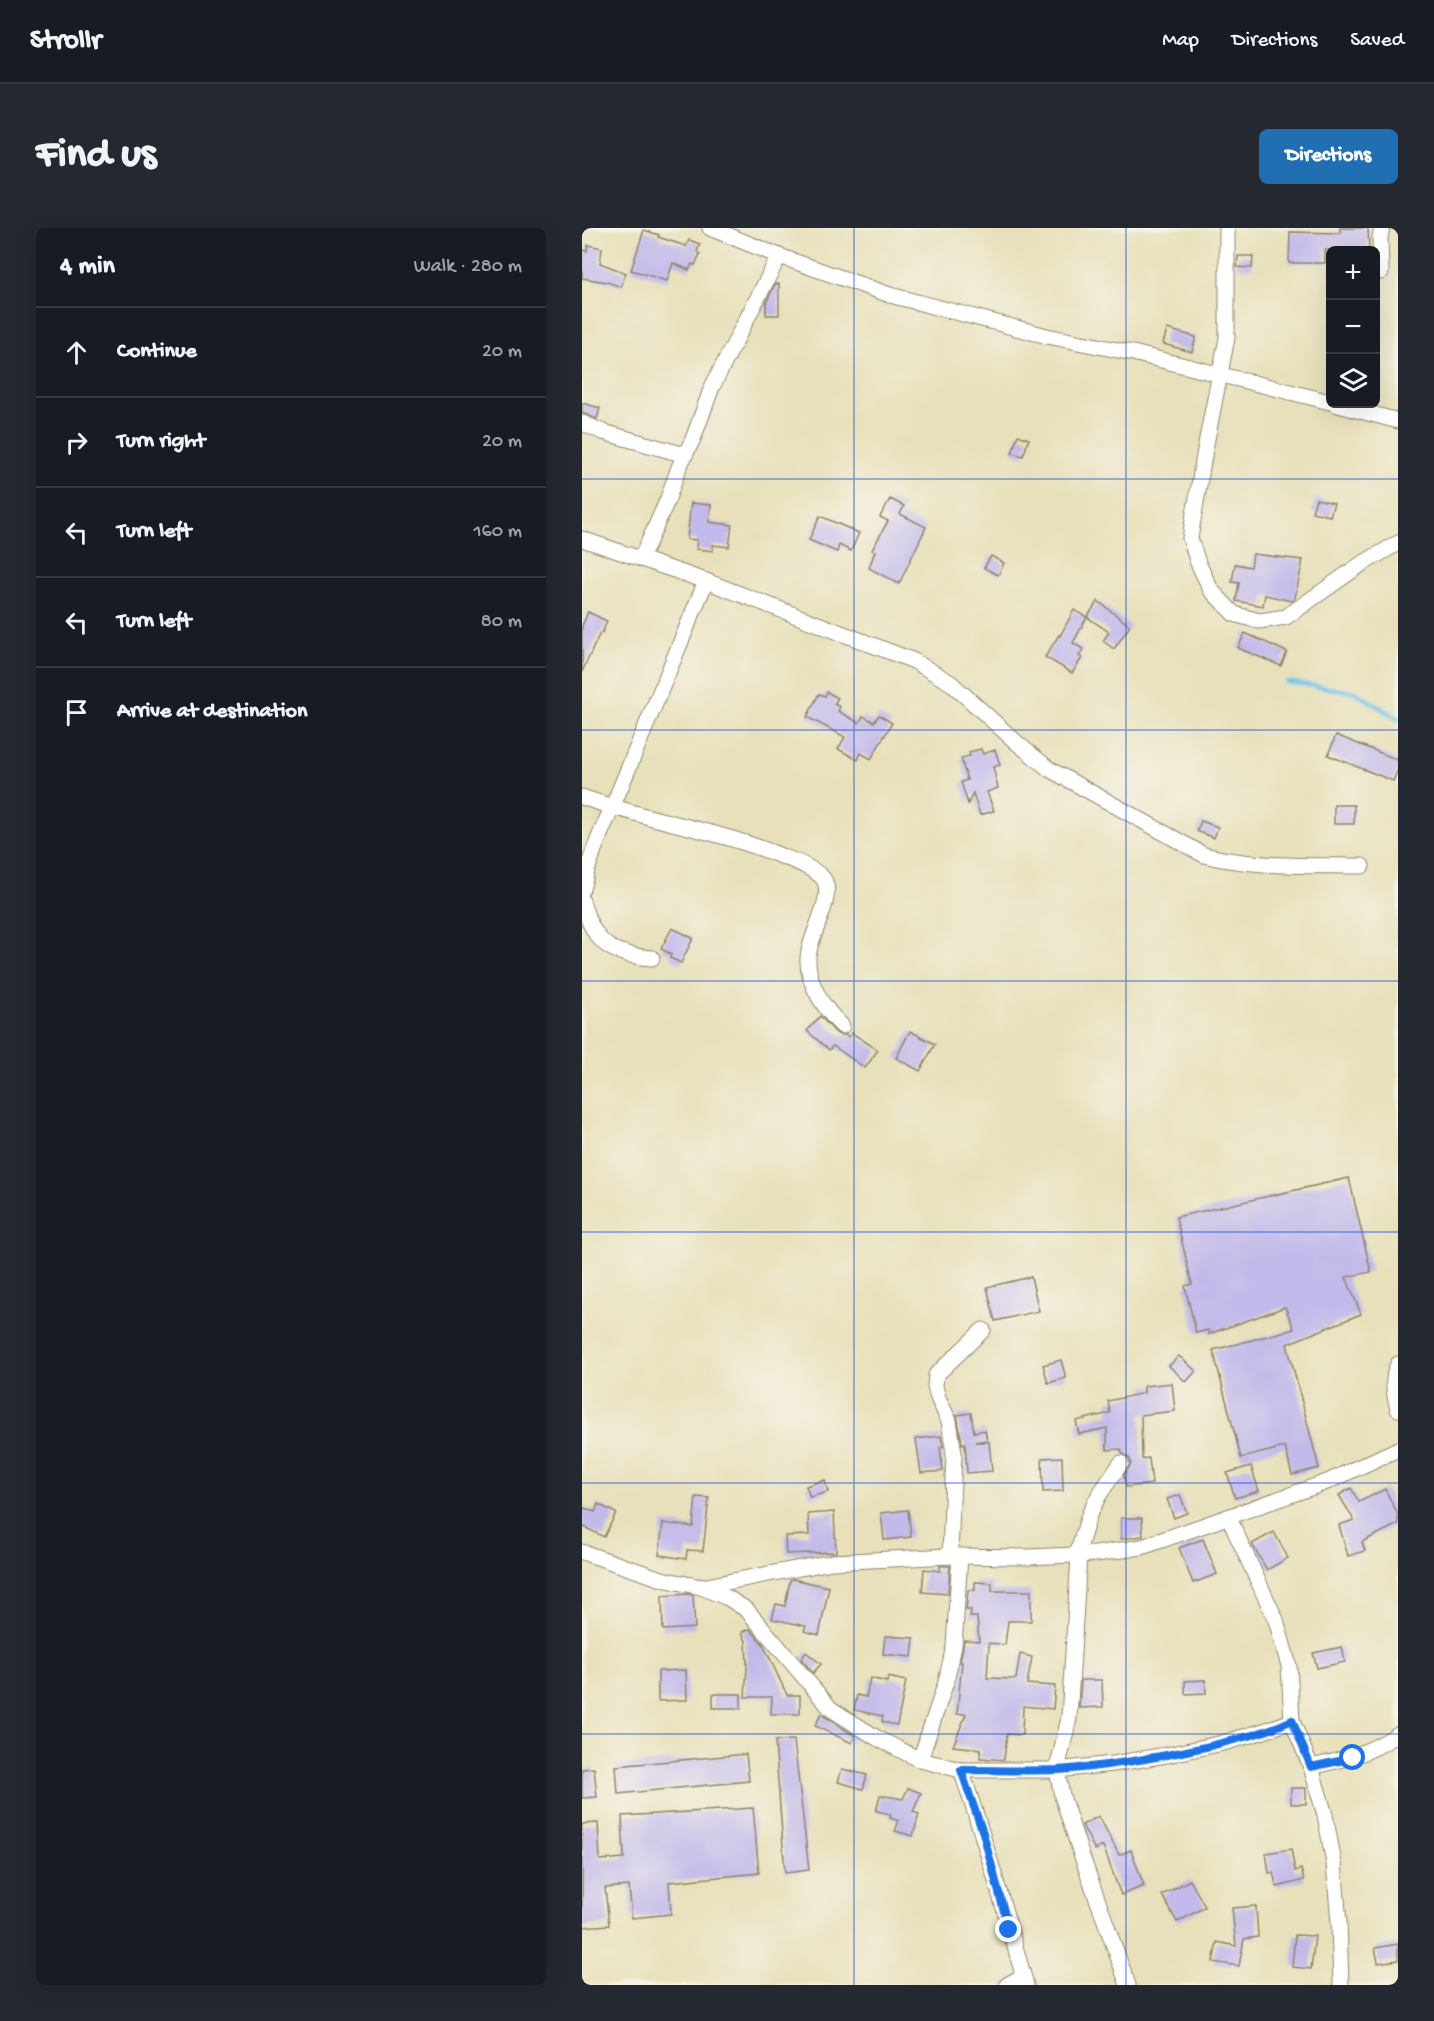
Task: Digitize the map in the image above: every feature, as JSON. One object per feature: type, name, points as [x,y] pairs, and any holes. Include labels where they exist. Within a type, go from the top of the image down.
[{"type":"street","points":[[710,228],[779,256],[900,297],[1047,336],[1133,353],[1326,401]]},
{"type":"street","points":[[1227,228],[1227,339],[1190,538],[1198,563],[1212,590],[1234,614],[1259,621],[1286,617],[1360,565],[1398,543]]},
{"type":"street","points":[[1381,272],[1382,228]]},
{"type":"street","points":[[641,559],[712,387],[779,256]]},
{"type":"street","points":[[1350,408],[1398,421]]},
{"type":"street","points":[[582,423],[625,439],[685,455]]},
{"type":"street","points":[[582,539],[706,582],[914,661],[951,683],[1049,769],[1204,855],[1221,860],[1362,866]]},
{"type":"street","points":[[582,889],[588,861],[706,582]]},
{"type":"street","points":[[582,797],[612,808],[671,821],[750,844],[808,867],[823,878],[828,891],[812,934],[807,956],[808,971],[827,1012],[842,1026]]},
{"type":"street","points":[[582,901],[588,922],[604,945],[626,956],[652,958]]},
{"type":"street","points":[[920,1760],[946,1682],[954,1646],[954,1453],[949,1421],[935,1386],[936,1375],[983,1330]]},
{"type":"street","points":[[1398,1364],[1394,1373],[1398,1409]]},
{"type":"street","points":[[701,1587],[832,1562],[955,1556],[1078,1555],[1142,1547],[1327,1482],[1398,1449]]},
{"type":"street","points":[[1121,1463],[1094,1505],[1078,1555],[1069,1718],[1057,1770],[1070,1818],[1128,1985]]},
{"type":"street","points":[[1229,1518],[1276,1620],[1289,1666],[1292,1720],[1311,1767],[1325,1815],[1334,1863],[1341,1985]]},
{"type":"street","points":[[582,1552],[662,1579],[701,1587],[728,1598],[747,1610],[831,1709],[877,1738],[920,1760],[961,1770],[1057,1770],[1113,1764],[1173,1754],[1264,1731],[1292,1720]]},
{"type":"street","points":[[1311,1767],[1353,1758],[1374,1749],[1398,1734]]},
{"type":"street","points":[[961,1770],[983,1833],[1024,1980],[1007,1985]]},
{"type":"building","points":[[1340,228],[1368,228],[1369,246],[1326,246],[1325,263],[1289,263],[1290,232],[1340,233]]},
{"type":"building","points":[[644,230],[686,246],[689,240],[700,244],[697,252],[700,254],[695,265],[692,264],[689,270],[673,263],[667,281],[631,270]]},
{"type":"building","points":[[588,245],[602,248],[600,263],[626,273],[621,287],[582,278],[582,250],[587,251]]},
{"type":"building","points":[[1238,256],[1253,256],[1252,268],[1237,267]]},
{"type":"building","points":[[775,284],[779,284],[779,315],[766,315],[766,303]]},
{"type":"building","points":[[1167,329],[1196,337],[1192,352],[1163,344]]},
{"type":"building","points":[[582,403],[600,408],[597,419],[582,413]]},
{"type":"building","points":[[1018,435],[1029,439],[1023,456],[1012,453]]},
{"type":"building","points":[[890,499],[904,506],[900,514],[926,527],[899,584],[869,568],[875,551],[872,550],[888,521],[880,517]]},
{"type":"building","points":[[1316,499],[1334,503],[1330,516],[1312,512]]},
{"type":"building","points":[[691,503],[711,505],[709,522],[732,525],[729,547],[713,545],[713,551],[696,549],[697,540],[687,539]]},
{"type":"building","points":[[820,516],[859,533],[851,551],[839,545],[837,552],[809,540]]},
{"type":"building","points":[[1253,554],[1303,560],[1295,598],[1292,601],[1265,595],[1263,606],[1236,601],[1239,583],[1232,582],[1235,564],[1251,567]]},
{"type":"building","points":[[991,556],[1004,563],[998,575],[984,568]]},
{"type":"building","points":[[1098,601],[1130,626],[1114,649],[1103,641],[1109,632],[1087,617]]},
{"type":"building","points":[[1074,610],[1087,617],[1073,643],[1083,649],[1079,656],[1082,658],[1072,673],[1045,657]]},
{"type":"building","points":[[588,612],[607,621],[582,672],[582,626]]},
{"type":"building","points":[[1245,633],[1287,652],[1281,666],[1238,648]]},
{"type":"building","points":[[827,692],[838,698],[834,704],[840,707],[838,711],[859,723],[863,716],[874,722],[879,715],[892,723],[871,759],[861,753],[858,760],[838,749],[845,737],[807,717],[819,694],[825,696]]},
{"type":"building","points":[[1336,735],[1398,760],[1398,769],[1393,781],[1328,755]]},
{"type":"building","points":[[981,749],[983,754],[995,750],[1000,765],[993,767],[998,788],[987,792],[994,811],[980,815],[973,793],[968,804],[961,782],[967,780],[961,758],[970,756],[969,752]]},
{"type":"building","points":[[1334,805],[1354,805],[1354,824],[1334,824]]},
{"type":"building","points":[[1201,821],[1218,827],[1214,838],[1197,831]]},
{"type":"building","points":[[672,928],[693,938],[681,963],[670,958],[671,954],[661,949]]},
{"type":"building","points":[[820,1016],[836,1033],[849,1037],[852,1033],[878,1050],[865,1068],[833,1046],[829,1050],[807,1031]]},
{"type":"building","points":[[910,1031],[935,1044],[920,1071],[896,1058]]},
{"type":"building","points":[[1349,1178],[1371,1272],[1346,1277],[1361,1314],[1287,1344],[1319,1468],[1292,1475],[1285,1447],[1241,1458],[1213,1350],[1294,1329],[1285,1307],[1209,1334],[1208,1330],[1196,1333],[1185,1286],[1192,1284],[1176,1217]]},
{"type":"building","points":[[1031,1277],[1039,1311],[995,1321],[987,1287]]},
{"type":"building","points":[[1179,1356],[1196,1371],[1186,1382],[1169,1366]]},
{"type":"building","points":[[1061,1360],[1066,1378],[1048,1383],[1043,1365]]},
{"type":"building","points":[[1172,1383],[1175,1411],[1141,1415],[1142,1459],[1149,1458],[1152,1484],[1126,1487],[1124,1475],[1131,1464],[1130,1459],[1122,1453],[1121,1449],[1107,1450],[1107,1428],[1079,1434],[1076,1421],[1110,1413],[1108,1401],[1144,1393],[1144,1386]]},
{"type":"building","points":[[971,1413],[974,1432],[985,1430],[987,1440],[975,1442],[989,1442],[992,1471],[967,1473],[965,1443],[962,1444],[957,1415]]},
{"type":"building","points":[[941,1436],[943,1471],[921,1473],[916,1439]]},
{"type":"building","points":[[1062,1457],[1063,1491],[1043,1492],[1042,1458]]},
{"type":"building","points":[[1251,1466],[1259,1491],[1235,1498],[1227,1473]]},
{"type":"building","points":[[825,1480],[828,1492],[810,1497],[806,1486]]},
{"type":"building","points":[[1351,1488],[1359,1502],[1385,1489],[1398,1515],[1398,1524],[1362,1542],[1365,1551],[1348,1556],[1339,1525],[1354,1520],[1339,1495]]},
{"type":"building","points":[[1180,1495],[1187,1513],[1174,1518],[1167,1499]]},
{"type":"building","points":[[696,1497],[709,1498],[703,1551],[687,1550],[686,1559],[659,1555],[663,1523],[693,1527]]},
{"type":"building","points":[[598,1504],[616,1513],[604,1537],[582,1526],[582,1507],[595,1512]]},
{"type":"building","points":[[908,1510],[911,1537],[884,1540],[881,1513]]},
{"type":"building","points":[[834,1512],[836,1552],[786,1554],[785,1536],[809,1535],[808,1514]]},
{"type":"building","points":[[1121,1518],[1142,1518],[1143,1536],[1121,1539]]},
{"type":"building","points":[[1274,1532],[1288,1558],[1267,1570],[1252,1544]]},
{"type":"building","points":[[1203,1539],[1217,1574],[1193,1583],[1179,1548]]},
{"type":"building","points":[[940,1566],[950,1566],[948,1594],[922,1592],[924,1569],[940,1571]]},
{"type":"building","points":[[790,1580],[829,1587],[819,1635],[804,1631],[806,1626],[772,1619],[776,1604],[785,1606]]},
{"type":"building","points":[[975,1582],[992,1583],[992,1591],[1031,1591],[1031,1621],[1008,1621],[1005,1645],[989,1643],[987,1678],[1016,1679],[1020,1654],[1032,1657],[1027,1684],[1055,1686],[1053,1709],[1023,1706],[1022,1735],[1007,1734],[1004,1760],[980,1758],[981,1749],[953,1746],[966,1714],[957,1714],[962,1662],[960,1662],[964,1640],[979,1641],[977,1617],[970,1617],[971,1610],[966,1610],[968,1590],[975,1590]]},
{"type":"building","points":[[693,1595],[695,1628],[663,1630],[662,1596]]},
{"type":"building","points":[[750,1629],[763,1644],[787,1695],[800,1695],[800,1714],[771,1714],[772,1697],[745,1697],[746,1641],[742,1632]]},
{"type":"building","points":[[885,1636],[914,1638],[912,1657],[883,1654]]},
{"type":"building","points":[[1342,1647],[1345,1662],[1317,1668],[1313,1653]]},
{"type":"building","points":[[806,1652],[821,1664],[813,1673],[801,1659]]},
{"type":"building","points":[[686,1670],[687,1700],[658,1701],[658,1671]]},
{"type":"building","points":[[888,1677],[906,1681],[897,1725],[882,1722],[883,1716],[854,1710],[857,1695],[866,1697],[870,1678],[887,1682]]},
{"type":"building","points":[[1081,1680],[1102,1680],[1103,1707],[1079,1708]]},
{"type":"building","points":[[1205,1680],[1206,1693],[1185,1694],[1185,1681]]},
{"type":"building","points":[[713,1694],[741,1694],[741,1708],[713,1708]]},
{"type":"building","points":[[821,1714],[855,1736],[852,1743],[815,1726]]},
{"type":"building","points":[[794,1740],[809,1870],[785,1873],[775,1741]]},
{"type":"building","points":[[746,1754],[749,1781],[618,1794],[616,1766]]},
{"type":"building","points":[[594,1768],[597,1797],[582,1798],[582,1769]]},
{"type":"building","points":[[842,1769],[867,1775],[863,1789],[838,1782]]},
{"type":"building","points":[[908,1788],[921,1793],[913,1812],[919,1814],[913,1836],[895,1831],[899,1821],[890,1818],[891,1814],[876,1811],[880,1795],[903,1799]]},
{"type":"building","points":[[1291,1788],[1306,1788],[1306,1804],[1291,1804]]},
{"type":"building","points":[[753,1808],[759,1873],[669,1882],[671,1914],[632,1918],[629,1886],[605,1888],[609,1925],[582,1927],[582,1824],[598,1823],[600,1860],[624,1858],[622,1816]]},
{"type":"building","points":[[1099,1816],[1119,1855],[1131,1850],[1144,1886],[1121,1895],[1103,1846],[1095,1850],[1082,1825]]},
{"type":"building","points":[[1291,1849],[1295,1871],[1301,1869],[1304,1880],[1277,1887],[1273,1873],[1269,1873],[1266,1853]]},
{"type":"building","points":[[1190,1880],[1205,1907],[1177,1922],[1162,1895]]},
{"type":"building","points":[[1256,1906],[1258,1937],[1244,1939],[1239,1966],[1213,1962],[1217,1942],[1236,1946],[1232,1908]]},
{"type":"building","points":[[1295,1935],[1315,1936],[1311,1969],[1292,1967]]},
{"type":"building","points":[[1398,1944],[1398,1960],[1378,1963],[1375,1948]]},
{"type":"waterway","points":[[1287,682],[1355,692],[1398,719]]},
{"type":"route","points":[[1009,1930],[983,1833],[961,1770],[1057,1770],[1113,1764],[1223,1743],[1280,1726],[1292,1720],[1311,1767],[1353,1758]]}]
